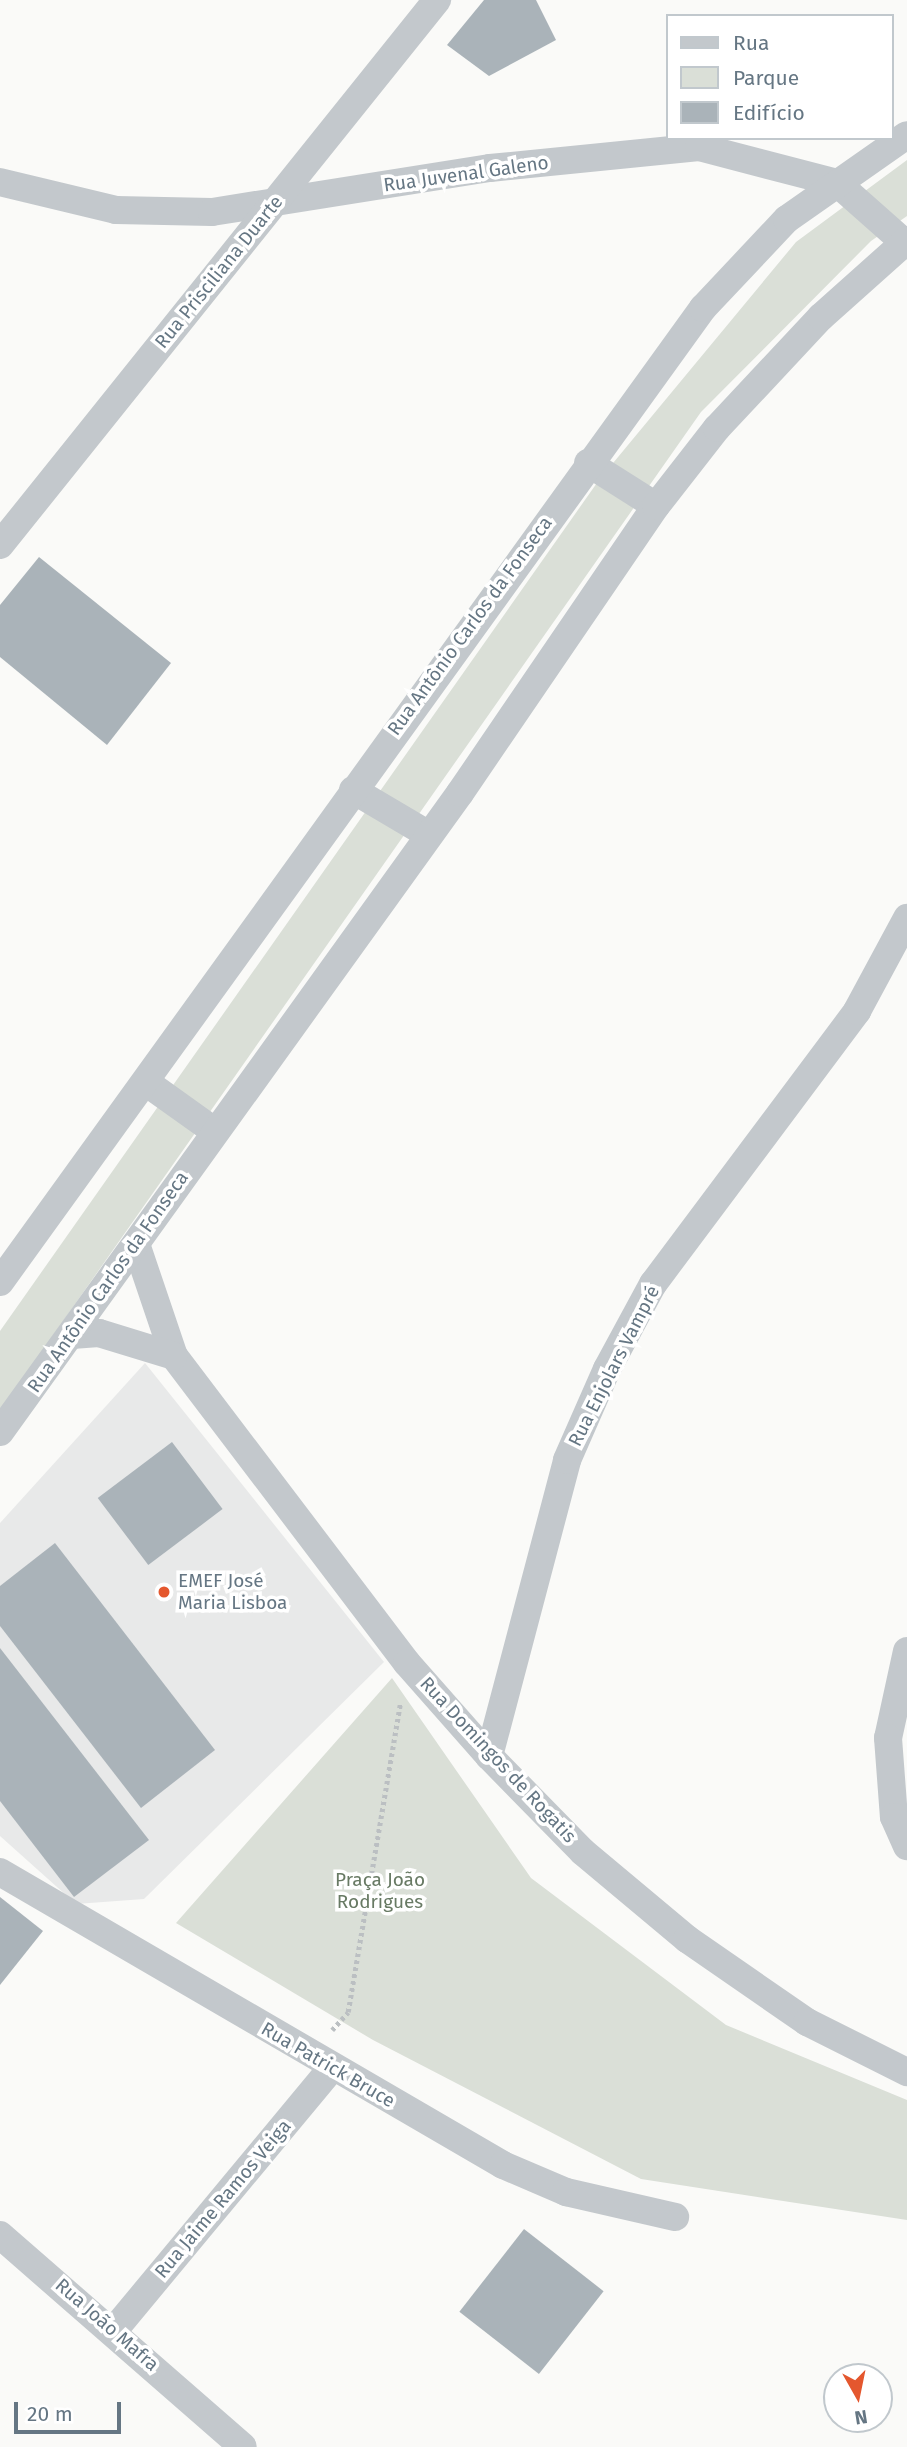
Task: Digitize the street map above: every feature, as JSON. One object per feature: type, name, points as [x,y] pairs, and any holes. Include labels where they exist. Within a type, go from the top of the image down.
[{"type":"street","name":"Rua Prisciliana Duarte","points":[[0,545],[438,0]]},
{"type":"street","name":"Rua Antônio Carlos da Fonseca","points":[[0,1282],[147,1083],[588,463],[703,309],[787,219],[907,135]]},
{"type":"street","name":"Rua Juvenal Galeno","points":[[0,182],[116,210],[212,212],[490,168],[699,147],[837,183],[907,242]]},
{"type":"street","name":"Rua Antônio Carlos da Fonseca","points":[[0,1432],[429,835],[656,506],[812,327],[907,242]]},
{"type":"street","points":[[588,463],[656,506]]},
{"type":"street","points":[[353,790],[429,835]]},
{"type":"street","name":"Rua Enjolars Vampré","points":[[489,1756],[567,1460],[607,1369],[653,1284],[857,1011],[907,918]]},
{"type":"street","points":[[147,1083],[214,1131]]},
{"type":"street","name":"Rua Domingos de Rogatis","points":[[136,1244],[174,1356],[407,1663],[489,1756],[583,1852],[687,1939],[807,2022],[907,2072]]},
{"type":"street","points":[[72,1335],[108,1335],[174,1356]]},
{"type":"street","points":[[907,1651],[888,1738],[894,1816],[907,1846]]},
{"type":"street","name":"Rua Patrick Bruce","points":[[0,1872],[321,2062],[565,2192],[675,2217]]},
{"type":"street","name":"Rua Jaime Ramos Veiga","points":[[114,2329],[321,2062]]},
{"type":"street","name":"Rua João Mafra","points":[[0,2235],[114,2329],[243,2447]]},
{"type":"path","points":[[321,2062],[348,2012],[407,1663]]},
{"type":"shaded area","name":"EMEF José Maria Lisboa","points":[[145,1363],[384,1662],[144,1899],[76,1904],[0,1836],[0,1523]]},
{"type":"green space","points":[[907,160],[907,216],[871,241],[701,412],[0,1411],[0,1331],[599,480],[796,242]]},
{"type":"green space","name":"Praça João Rodrigues","points":[[392,1678],[531,1878],[726,2025],[907,2100],[907,2220],[641,2179],[373,2040],[176,1923]]},
{"type":"building","points":[[484,0],[536,0],[556,40],[489,76],[447,45]]},
{"type":"building","points":[[39,557],[171,663],[107,745],[0,657],[0,605]]},
{"type":"building","points":[[172,1442],[223,1509],[148,1565],[98,1498]]},
{"type":"building","points":[[55,1543],[215,1750],[141,1808],[0,1626],[0,1586]]},
{"type":"building","points":[[0,1648],[149,1840],[74,1897],[0,1801]]},
{"type":"building","points":[[0,1897],[43,1931],[0,1985]]},
{"type":"building","points":[[524,2229],[604,2291],[539,2374],[459,2312]]},
{"type":"place","name":"EMEF José Maria Lisboa","points":[[164,1592]]}]
